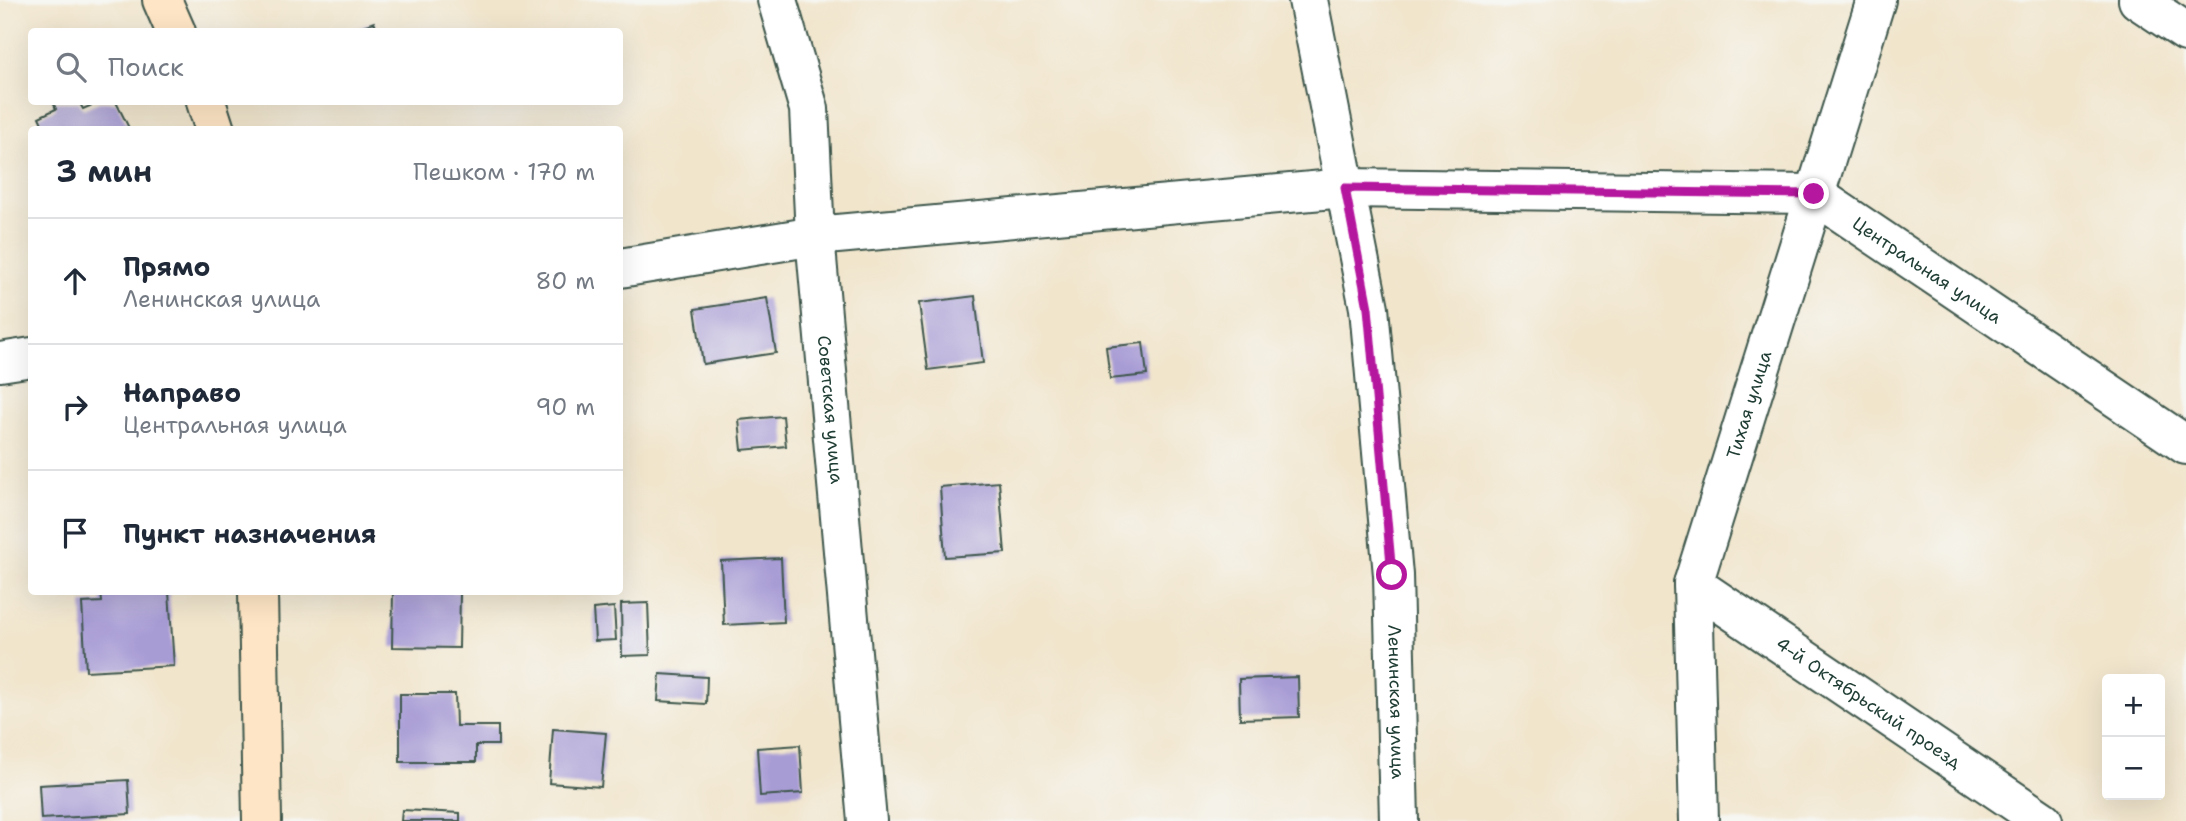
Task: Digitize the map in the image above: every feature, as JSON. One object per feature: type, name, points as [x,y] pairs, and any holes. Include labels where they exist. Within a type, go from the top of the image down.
[{"type":"main road","points":[[162,0],[174,28]]},
{"type":"main road","points":[[207,105],[214,126]]},
{"type":"main road","points":[[258,595],[262,821]]},
{"type":"street","name":"Советская улица","points":[[777,0],[808,109],[815,236],[867,821]]},
{"type":"street","name":"Ленинская улица","points":[[1308,0],[1368,308],[1391,561],[1399,821]]},
{"type":"street","name":"Тихая улица","points":[[1699,821],[1693,584],[1876,0]]},
{"type":"street","points":[[2138,0],[2186,32]]},
{"type":"street","points":[[623,268],[815,236],[1345,188],[1814,194]]},
{"type":"street","name":"Центральная улица","points":[[1814,194],[2186,445]]},
{"type":"street","points":[[0,362],[28,358]]},
{"type":"street","name":"4-й Октябрьский проезд","points":[[1693,584],[2043,821]]},
{"type":"building","points":[[374,22],[376,28],[358,28]]},
{"type":"building","points":[[54,105],[81,105],[83,109],[92,105],[118,105],[128,126],[43,126],[39,117],[56,109]]},
{"type":"building","points":[[975,296],[983,363],[928,370],[919,303]]},
{"type":"building","points":[[767,298],[776,353],[703,364],[695,309]]},
{"type":"building","points":[[1143,343],[1147,375],[1110,379],[1106,347]]},
{"type":"building","points":[[783,416],[786,446],[742,450],[739,420]]},
{"type":"building","points":[[999,482],[1005,553],[945,557],[940,487]]},
{"type":"building","points":[[781,558],[784,622],[724,625],[721,561]]},
{"type":"building","points":[[101,595],[169,595],[174,666],[86,671],[82,603],[102,602]]},
{"type":"building","points":[[393,595],[460,595],[459,648],[392,647]]},
{"type":"building","points":[[648,603],[650,655],[622,656],[621,604]]},
{"type":"building","points":[[614,607],[616,640],[595,641],[593,609]]},
{"type":"building","points":[[660,674],[707,677],[706,704],[658,701]]},
{"type":"building","points":[[1298,677],[1299,717],[1240,719],[1239,679]]},
{"type":"building","points":[[400,694],[455,694],[456,726],[498,726],[498,745],[476,745],[476,762],[400,762]]},
{"type":"building","points":[[553,729],[606,733],[601,787],[549,783]]},
{"type":"building","points":[[800,745],[803,793],[760,796],[757,748]]},
{"type":"building","points":[[128,780],[130,814],[41,819],[39,785]]},
{"type":"building","points":[[402,810],[460,813],[460,821],[401,821]]},
{"type":"route","points":[[1392,575],[1368,308],[1345,188],[1814,194]]}]
